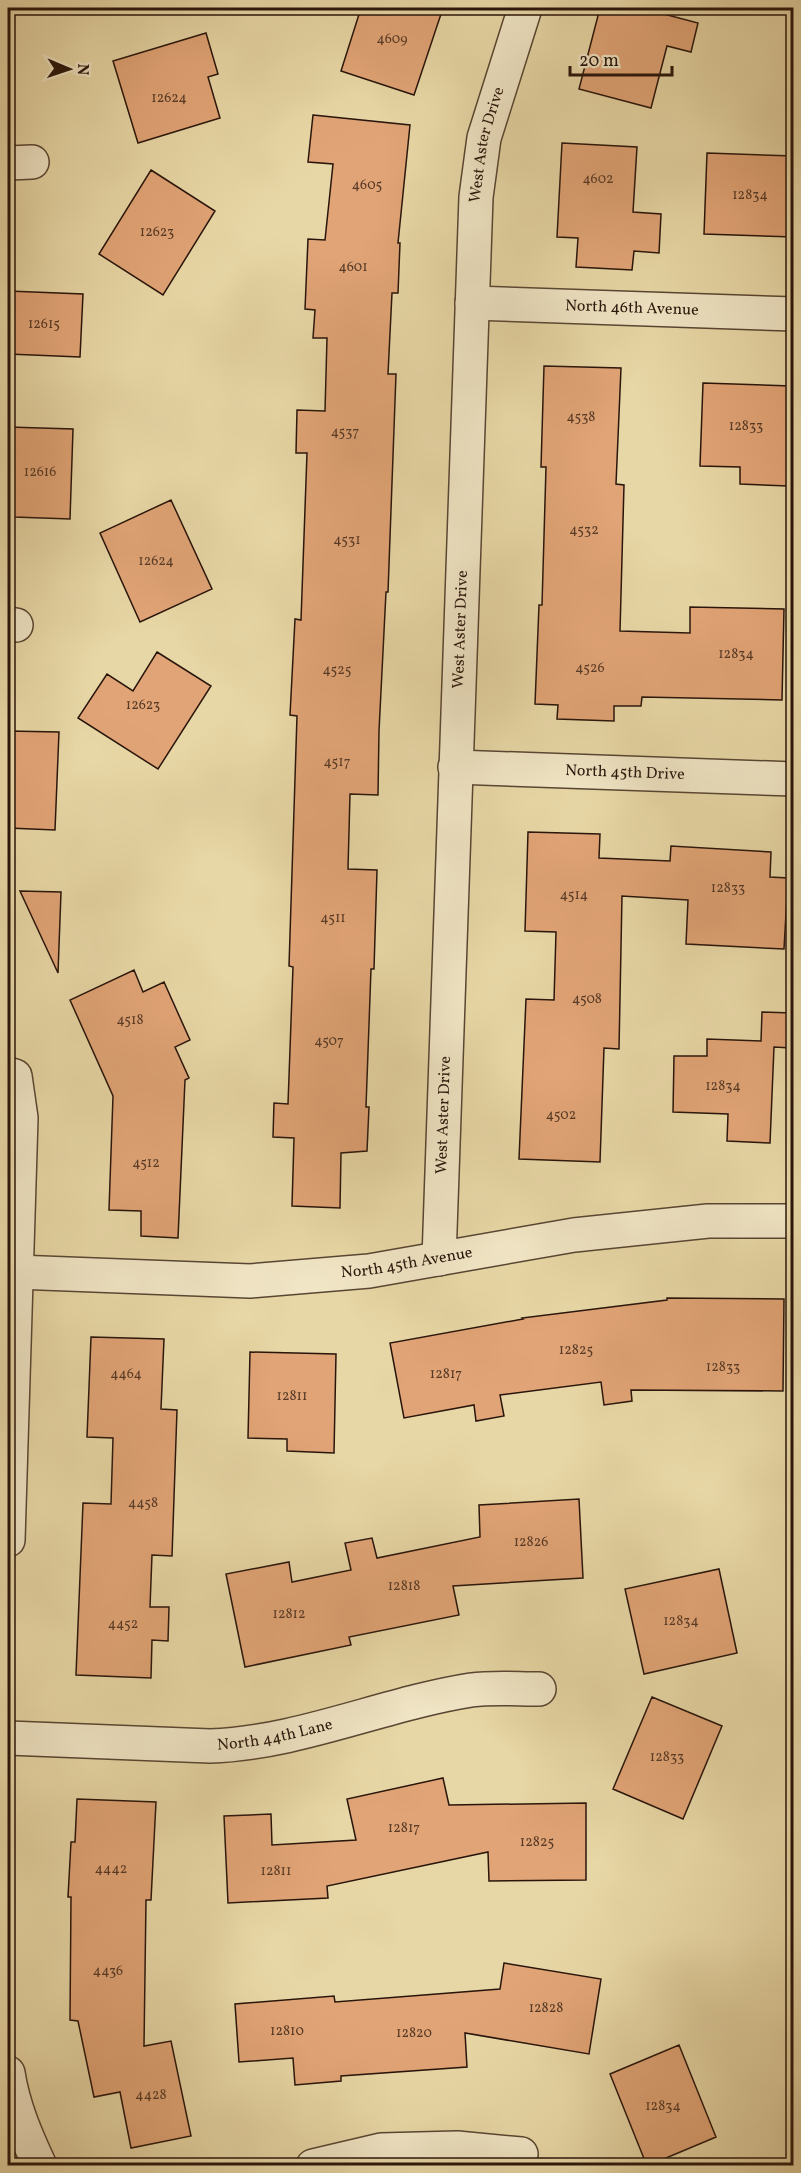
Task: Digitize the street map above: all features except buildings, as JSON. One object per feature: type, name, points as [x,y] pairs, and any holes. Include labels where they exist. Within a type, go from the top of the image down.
[{"type":"street","name":"West Aster Drive","points":[[439,1259],[476,197],[484,138],[507,59],[525,8]]},
{"type":"street","name":"North 46th Avenue","points":[[472,303],[794,314]]},
{"type":"street","name":"North 45th Drive","points":[[455,767],[794,779]]},
{"type":"street","points":[[8,1540],[21,1118],[11,1075]]},
{"type":"street","name":"North 45th Avenue","points":[[16,1272],[250,1281],[369,1271],[585,1234],[708,1221],[794,1221]]},
{"type":"street","name":"North 44th Lane","points":[[8,1738],[210,1746],[240,1745],[273,1739],[462,1692],[539,1689]]},
{"type":"street","points":[[8,2073],[10,2089],[26,2136],[40,2166]]},
{"type":"street","points":[[313,2166],[381,2150],[457,2148],[521,2154]]}]
